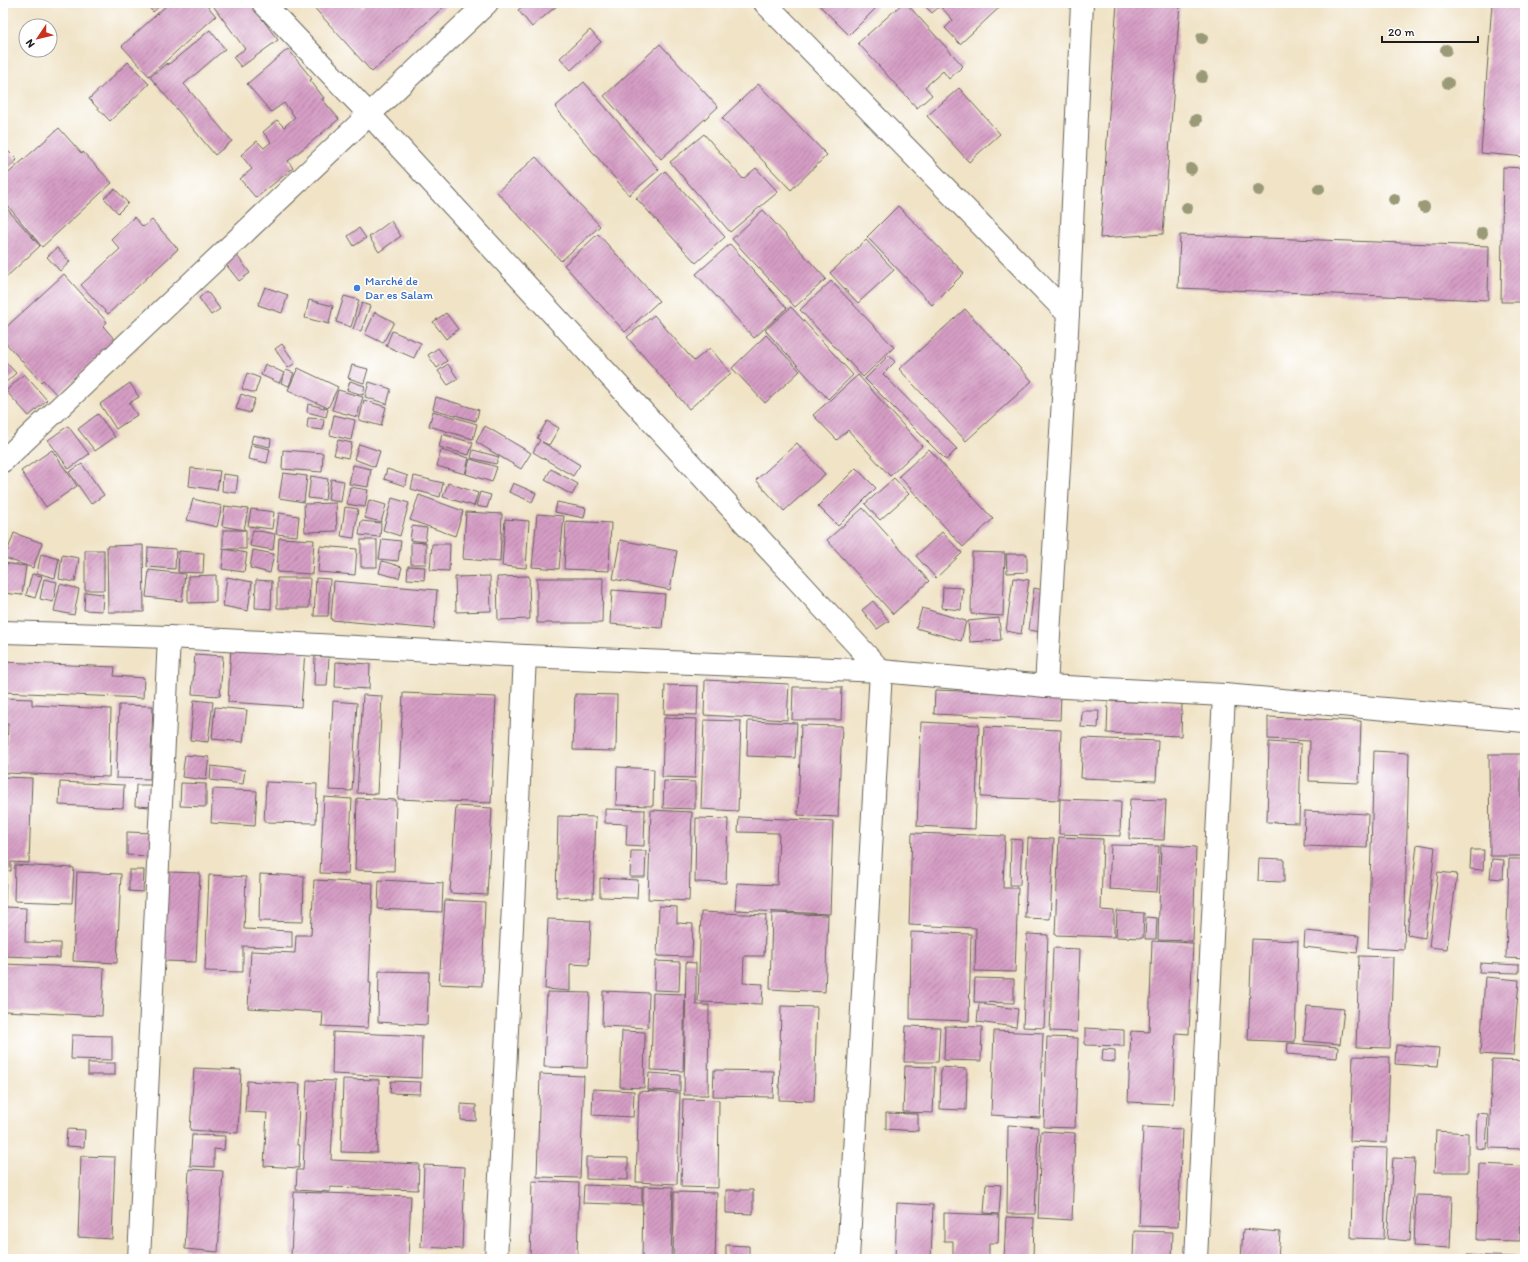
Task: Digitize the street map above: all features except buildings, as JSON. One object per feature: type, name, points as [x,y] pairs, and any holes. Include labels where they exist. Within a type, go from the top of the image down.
[{"type":"street","points":[[263,3],[369,114],[881,671],[848,1259]]},
{"type":"street","points":[[3,461],[487,3]]},
{"type":"street","points":[[765,3],[1068,314]]},
{"type":"street","points":[[1046,686],[1068,314],[1082,3]]},
{"type":"street","points":[[3,632],[169,637],[525,656],[881,671],[1046,686],[1224,695],[1525,721]]},
{"type":"street","points":[[139,1259],[169,637]]},
{"type":"street","points":[[496,1259],[525,656]]},
{"type":"street","points":[[1196,1259],[1224,695]]},
{"type":"place","name":"Marché de Dar es Salam","points":[[357,288]]}]
